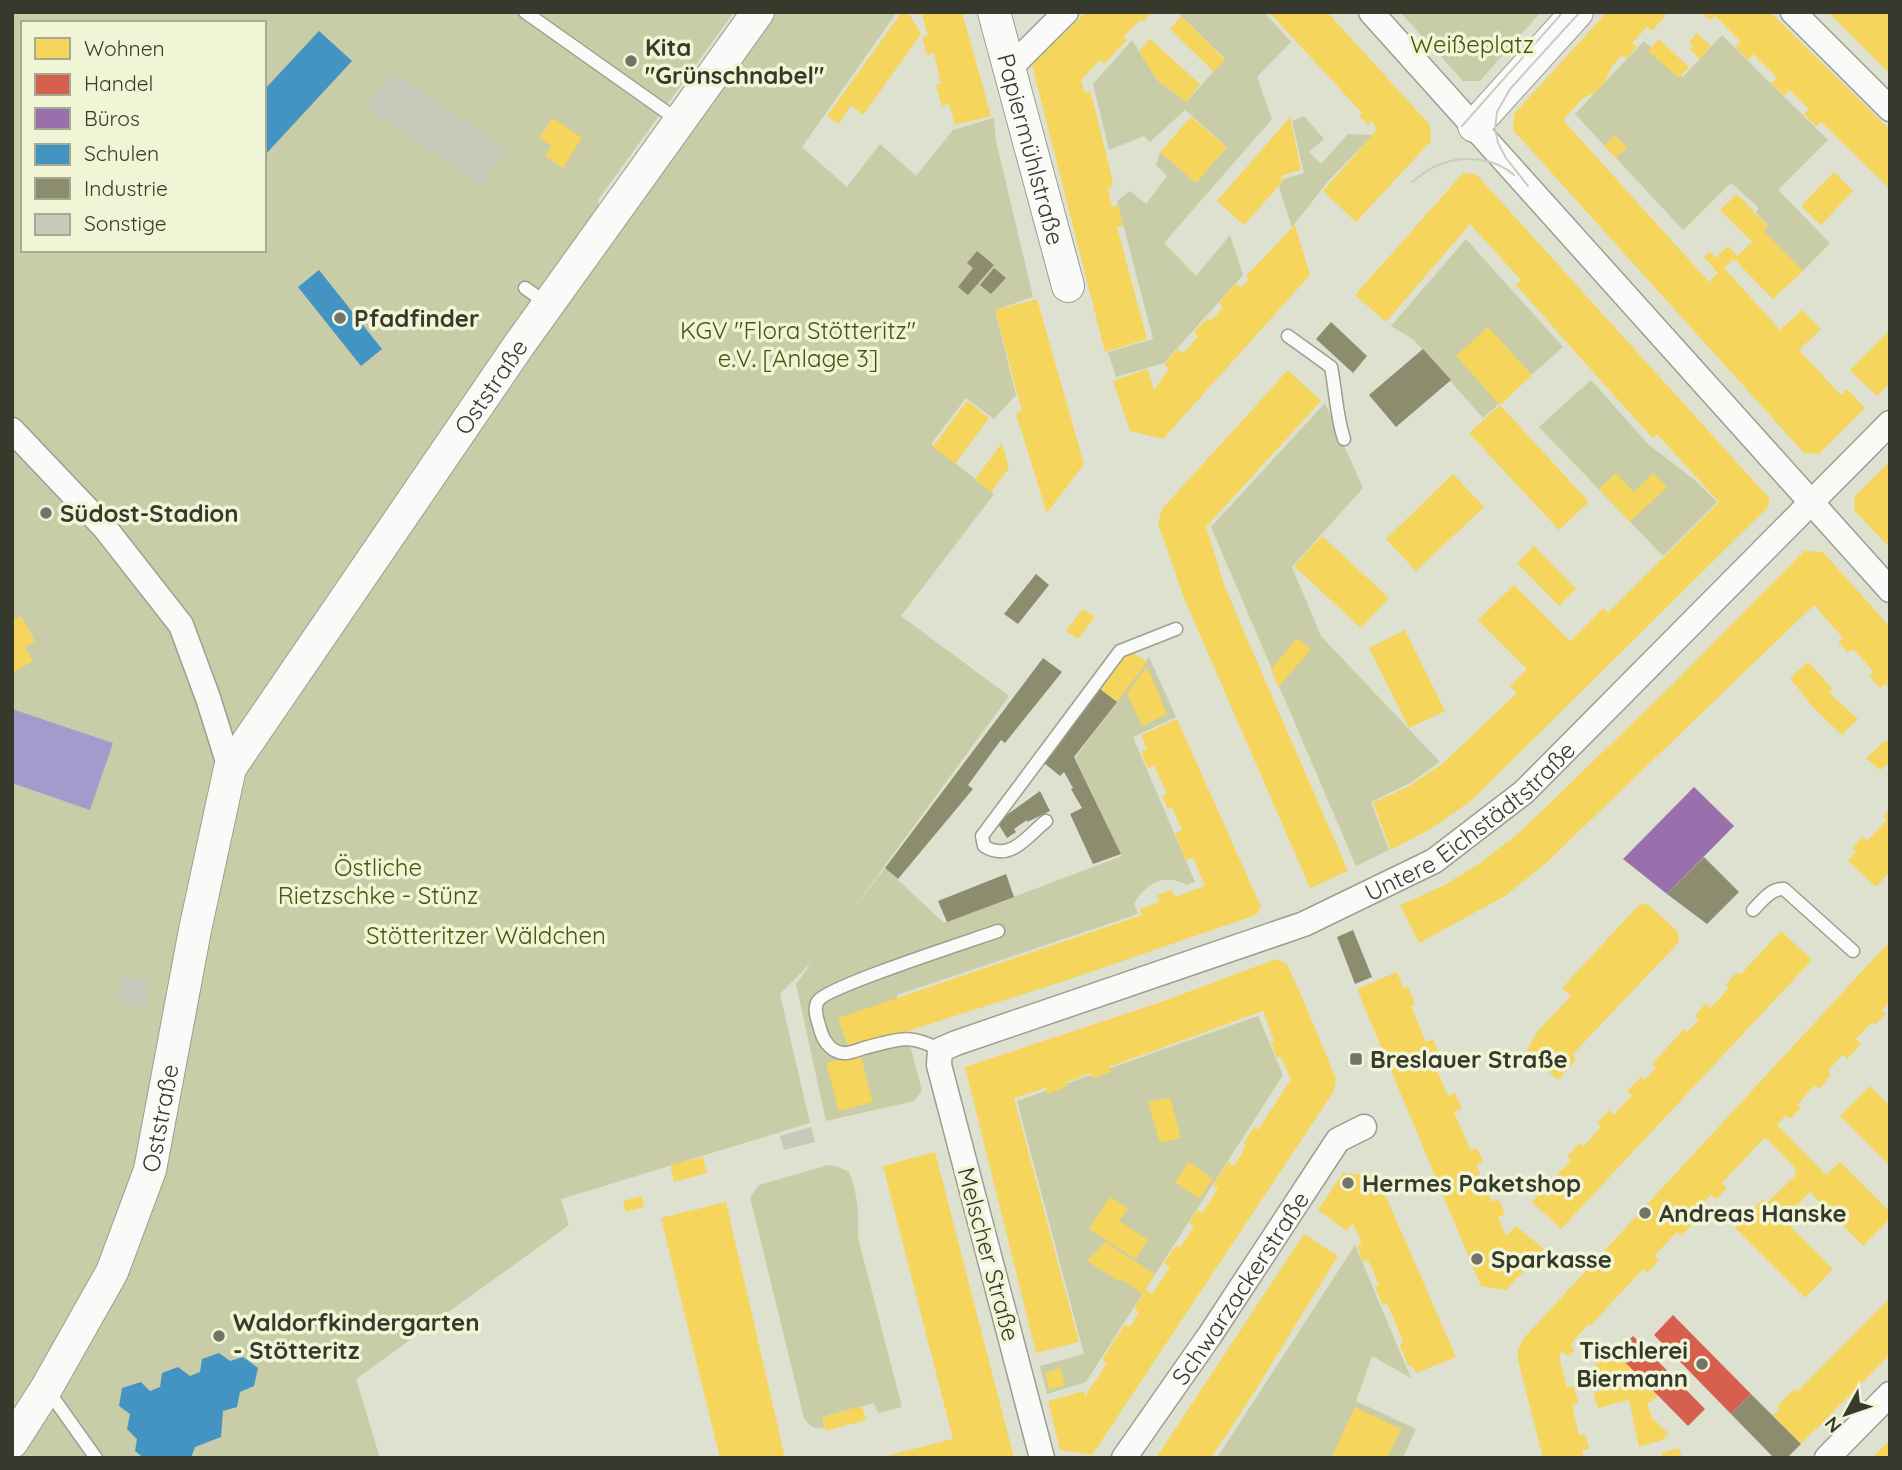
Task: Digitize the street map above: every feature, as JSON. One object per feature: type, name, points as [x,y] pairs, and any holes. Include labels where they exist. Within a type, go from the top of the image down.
[{"type":"street","name":"Oststraße","points":[[12,1442],[46,1389],[112,1272],[150,1170],[195,930],[230,768],[537,296],[679,121],[758,12]]},
{"type":"street","name":"Papiermühlstraße","points":[[994,12],[1068,286]]},
{"type":"street","points":[[1010,68],[1066,12]]},
{"type":"street","points":[[1371,12],[1890,590]]},
{"type":"street","points":[[1474,126],[1577,12]]},
{"type":"street","points":[[1793,12],[1890,109]]},
{"type":"street","name":"Untere Eichstädtstraße","points":[[940,1051],[956,1043],[1304,924],[1434,861],[1524,792],[1890,424]]},
{"type":"street","name":"Oststraße","points":[[12,430],[106,528],[181,625],[230,768]]},
{"type":"street","name":"Melscher Straße","points":[[940,1051],[939,1065],[1042,1458]]},
{"type":"street","name":"Schwarzackerstraße","points":[[1124,1458],[1210,1335],[1338,1140],[1364,1127]]},
{"type":"street","points":[[1827,1458],[1890,1394]]},
{"type":"lane","points":[[526,12],[679,121]]},
{"type":"lane","points":[[1287,336],[1331,367],[1337,416],[1344,439]]},
{"type":"lane","points":[[1045,821],[1021,845],[1013,849],[997,851],[984,846],[982,841],[982,836],[1120,651],[1176,629]]},
{"type":"lane","points":[[1753,910],[1771,892],[1778,888],[1784,889],[1853,951]]},
{"type":"lane","points":[[940,1051],[925,1041],[911,1038],[844,1054],[830,1048],[823,1040],[816,1011],[818,1001],[825,994],[858,980],[998,931]]},
{"type":"lane","points":[[46,1389],[96,1458]]},
{"type":"green space","name":"Östliche Rietzschke - Stünz","points":[[12,12],[734,12],[598,200],[606,236],[771,12],[897,12],[802,147],[847,187],[880,144],[916,176],[953,130],[994,118],[996,141],[1033,297],[995,310],[1016,395],[994,419],[966,398],[931,444],[994,494],[901,616],[1009,696],[851,912],[885,868],[944,923],[1122,856],[1075,758],[1149,657],[1176,717],[1133,737],[1195,882],[1187,885],[1171,880],[1156,882],[1144,890],[1134,904],[1138,914],[897,995],[922,1091],[914,1101],[826,1121],[796,984],[812,962],[780,994],[810,1123],[561,1199],[569,1225],[356,1379],[380,1458],[12,1458]]},
{"type":"green space","points":[[1177,12],[1264,12],[1291,42],[1257,77],[1272,119],[1164,243],[1196,276],[1230,235],[1243,275],[1164,363],[1116,377],[1108,352],[1153,339],[1117,201],[1130,191],[1146,204],[1167,176],[1156,165],[1160,152],[1196,183],[1227,147],[1185,110],[1150,142],[1144,136],[1109,150],[1093,84],[1132,40],[1157,80],[1186,102],[1225,59]]},
{"type":"green space","name":"Weißeplatz","points":[[1400,12],[1541,12],[1480,81],[1463,81]]},
{"type":"green space","points":[[1722,35],[1828,140],[1778,190],[1830,243],[1803,271],[1763,231],[1768,225],[1756,212],[1759,208],[1731,183],[1683,230],[1575,114],[1644,41],[1683,77]]},
{"type":"green space","points":[[1304,116],[1324,139],[1309,152],[1321,164],[1348,134],[1373,135],[1330,179],[1292,227],[1279,188],[1284,179],[1304,173],[1292,121]]},
{"type":"green space","points":[[1466,239],[1563,347],[1483,418],[1413,339],[1391,326]]},
{"type":"green space","points":[[1591,380],[1648,444],[1697,482],[1717,502],[1663,556],[1539,427]]},
{"type":"green space","points":[[1325,403],[1363,488],[1292,567],[1321,636],[1440,762],[1410,783],[1371,802],[1389,850],[1356,866],[1211,527]]},
{"type":"green space","points":[[1258,1016],[1283,1075],[1086,1382],[1047,1394],[1040,1366],[1084,1354],[1017,1101]]},
{"type":"green space","points":[[828,1165],[849,1172],[852,1180],[857,1205],[858,1238],[902,1407],[878,1413],[874,1403],[822,1417],[825,1427],[816,1428],[804,1418],[750,1197],[759,1185]]},
{"type":"green space","points":[[1355,1245],[1411,1378],[1372,1356],[1356,1401],[1416,1429],[1403,1458],[1217,1458]]},
{"type":"shaded area","points":[[12,709],[113,743],[90,810],[12,783]]},
{"type":"building: Wohnen","points":[[902,12],[908,12],[921,34],[863,115],[851,105],[839,124],[827,116]]},
{"type":"building: Wohnen","points":[[914,12],[962,12],[991,116],[955,125],[949,104],[942,106],[936,85],[941,84],[934,53],[927,55],[922,37],[928,36],[922,14],[915,15]]},
{"type":"building: Wohnen","points":[[1086,12],[1153,12],[1143,22],[1141,19],[1123,37],[1127,40],[1104,64],[1100,60],[1081,80],[1085,93],[1090,91],[1095,109],[1112,178],[1113,187],[1108,188],[1112,207],[1118,205],[1123,226],[1117,227],[1147,339],[1105,352],[1032,65]]},
{"type":"building: Wohnen","points":[[1269,12],[1327,12],[1430,125],[1431,141],[1356,222],[1323,191],[1377,130],[1372,121],[1368,125],[1359,116],[1362,113]]},
{"type":"building: Wohnen","points":[[1607,12],[1663,12],[1666,15],[1652,31],[1647,27],[1632,43],[1637,47],[1626,59],[1622,55],[1596,92],[1582,99],[1563,120],[1709,282],[1718,273],[1704,257],[1710,252],[1715,258],[1728,246],[1737,256],[1752,242],[1720,210],[1737,194],[1768,226],[1763,230],[1803,271],[1773,299],[1734,259],[1724,268],[1780,330],[1802,310],[1821,329],[1799,350],[1841,395],[1847,389],[1865,408],[1819,454],[1804,453],[1513,130],[1514,114]]},
{"type":"building: Wohnen","points":[[1702,12],[1770,12],[1890,130],[1890,189],[1821,122],[1816,126],[1804,114],[1809,109],[1789,90],[1784,96],[1771,83],[1777,78],[1753,54],[1748,60],[1735,47],[1741,42],[1715,16],[1710,20]]},
{"type":"building: Wohnen","points":[[1828,12],[1890,12],[1890,74]]},
{"type":"building: Wohnen","points":[[1181,16],[1225,60],[1214,72],[1170,29]]},
{"type":"building: Wohnen","points":[[1697,33],[1711,46],[1700,59],[1690,49],[1693,46],[1689,42]]},
{"type":"building: Wohnen","points":[[1150,39],[1200,84],[1186,102],[1157,80],[1139,51]]},
{"type":"building: Wohnen","points":[[1659,39],[1689,67],[1679,78],[1648,51]]},
{"type":"building: Wohnen","points":[[1191,117],[1227,147],[1196,183],[1160,152]]},
{"type":"building: Wohnen","points":[[1290,117],[1301,170],[1281,176],[1283,181],[1244,225],[1217,201]]},
{"type":"building: Wohnen","points":[[553,118],[582,138],[563,168],[545,156],[552,146],[539,138]]},
{"type":"building: Wohnen","points":[[1615,135],[1627,147],[1616,158],[1604,146]]},
{"type":"building: Wohnen","points":[[1834,172],[1853,191],[1821,225],[1801,206]]},
{"type":"building: Wohnen","points":[[1463,173],[1476,174],[1769,498],[1769,506],[1471,801],[1432,828],[1391,850],[1373,803],[1409,786],[1442,764],[1517,693],[1510,686],[1527,669],[1478,620],[1514,585],[1570,641],[1603,608],[1608,613],[1719,502],[1657,434],[1653,438],[1609,390],[1516,285],[1521,280],[1470,224],[1386,322],[1355,295]]},
{"type":"building: Wohnen","points":[[1295,225],[1310,275],[1163,439],[1130,431],[1113,381],[1148,369],[1154,390],[1169,369],[1164,364],[1178,349],[1183,353],[1190,346],[1198,336],[1194,332],[1207,318],[1211,321],[1223,307],[1219,303],[1236,283],[1241,288],[1249,279],[1246,276]]},
{"type":"building: Wohnen","points":[[1037,299],[1084,464],[1047,513],[1016,414],[1022,411],[995,310]]},
{"type":"building: Wohnen","points":[[1488,327],[1532,375],[1500,405],[1456,356]]},
{"type":"building: Wohnen","points":[[1890,330],[1890,383],[1877,396],[1850,370]]},
{"type":"building: Wohnen","points":[[1288,370],[1321,401],[1206,527],[1224,584],[1348,871],[1310,888],[1184,598],[1158,523],[1162,509]]},
{"type":"building: Wohnen","points":[[967,401],[989,418],[955,464],[933,447]]},
{"type":"building: Wohnen","points":[[1500,405],[1589,502],[1559,530],[1469,433]]},
{"type":"building: Wohnen","points":[[1002,443],[1009,468],[991,492],[975,479]]},
{"type":"building: Wohnen","points":[[1890,461],[1890,548],[1854,510],[1855,496]]},
{"type":"building: Wohnen","points":[[1616,473],[1634,492],[1653,473],[1667,487],[1630,522],[1599,489]]},
{"type":"building: Wohnen","points":[[1453,474],[1484,507],[1416,571],[1386,539]]},
{"type":"building: Wohnen","points":[[1322,536],[1389,598],[1361,628],[1294,566]]},
{"type":"building: Wohnen","points":[[1534,546],[1576,589],[1559,606],[1517,563]]},
{"type":"building: Wohnen","points":[[1804,551],[1823,552],[1890,627],[1890,689],[1885,684],[1880,688],[1869,676],[1874,672],[1853,649],[1848,653],[1838,642],[1843,638],[1814,605],[1545,864],[1505,896],[1419,943],[1400,905],[1443,886],[1480,863],[1519,833],[1674,683]]},
{"type":"building: Wohnen","points":[[1083,609],[1095,617],[1078,639],[1066,631]]},
{"type":"building: Wohnen","points":[[21,616],[35,641],[25,647],[33,661],[12,673],[12,621]]},
{"type":"building: Wohnen","points":[[1405,630],[1445,711],[1409,728],[1369,648]]},
{"type":"building: Wohnen","points":[[1297,638],[1311,650],[1278,687],[1271,669]]},
{"type":"building: Wohnen","points":[[1130,650],[1147,662],[1117,702],[1100,689]]},
{"type":"building: Wohnen","points":[[1808,662],[1833,689],[1829,693],[1858,719],[1842,735],[1812,706],[1790,678]]},
{"type":"building: Wohnen","points":[[1147,667],[1167,714],[1142,726],[1127,693]]},
{"type":"building: Wohnen","points":[[1177,719],[1261,907],[1256,915],[1067,980],[849,1050],[838,1018],[1142,915],[1140,909],[1159,902],[1157,895],[1172,890],[1175,897],[1205,886],[1193,857],[1186,860],[1175,833],[1182,830],[1172,807],[1168,809],[1162,796],[1167,794],[1154,765],[1148,768],[1141,752],[1147,749],[1141,735]]},
{"type":"building: Wohnen","points":[[1886,740],[1890,744],[1890,763],[1880,770],[1866,758]]},
{"type":"building: Wohnen","points":[[1890,809],[1890,872],[1876,887],[1848,861],[1856,852],[1852,848],[1863,836],[1867,841],[1887,820],[1883,816]]},
{"type":"building: Wohnen","points":[[1640,904],[1649,905],[1678,932],[1679,942],[1572,1055],[1576,1059],[1558,1080],[1526,1052],[1537,1032],[1571,996],[1562,988]]},
{"type":"building: Wohnen","points":[[1781,931],[1812,960],[1561,1229],[1532,1202],[1540,1193],[1536,1190],[1548,1177],[1552,1180],[1571,1160],[1567,1156],[1580,1143],[1584,1146],[1601,1127],[1597,1123],[1609,1110],[1614,1115],[1632,1095],[1627,1091],[1641,1077],[1645,1080],[1656,1068],[1652,1064],[1684,1029],[1687,1032],[1699,1019],[1695,1016],[1706,1003],[1711,1008],[1729,988],[1725,985],[1737,972],[1740,975]]},
{"type":"building: Wohnen","points":[[1890,941],[1890,1002],[1882,1010],[1886,1013],[1875,1025],[1872,1022],[1856,1039],[1861,1044],[1847,1059],[1843,1054],[1828,1071],[1831,1075],[1819,1089],[1815,1085],[1797,1105],[1801,1108],[1790,1119],[1786,1115],[1777,1125],[1826,1175],[1840,1162],[1890,1212],[1890,1219],[1863,1246],[1810,1192],[1783,1219],[1833,1269],[1805,1298],[1735,1228],[1763,1199],[1767,1203],[1797,1174],[1794,1171],[1796,1169],[1765,1137],[1722,1183],[1727,1188],[1716,1199],[1711,1195],[1687,1221],[1692,1225],[1681,1236],[1677,1232],[1654,1256],[1659,1260],[1647,1273],[1643,1269],[1590,1326],[1588,1324],[1571,1344],[1574,1351],[1569,1356],[1562,1352],[1559,1356],[1567,1388],[1574,1386],[1578,1403],[1572,1405],[1579,1435],[1585,1434],[1589,1449],[1582,1450],[1584,1458],[1543,1458],[1518,1360],[1518,1349],[1524,1338]]},
{"type":"building: Wohnen","points":[[1276,959],[1287,964],[1308,1011],[1336,1079],[1334,1091],[1092,1455],[1060,1450],[1048,1401],[1084,1391],[1085,1396],[1107,1363],[1102,1360],[1125,1324],[1130,1327],[1139,1312],[1134,1308],[1143,1294],[1087,1261],[1105,1242],[1155,1274],[1145,1290],[1152,1294],[1170,1267],[1164,1263],[1176,1245],[1180,1248],[1194,1226],[1189,1223],[1197,1210],[1202,1213],[1218,1188],[1213,1185],[1228,1162],[1234,1166],[1254,1127],[1258,1130],[1291,1079],[1281,1057],[1277,1058],[1263,1011],[1109,1067],[1111,1072],[1092,1078],[1090,1073],[1065,1083],[1066,1087],[1048,1094],[1046,1088],[1014,1098],[1079,1342],[1036,1353],[965,1067],[1164,1001]]},
{"type":"building: Wohnen","points":[[1397,972],[1403,988],[1408,987],[1415,1004],[1411,1006],[1426,1042],[1433,1039],[1440,1056],[1432,1059],[1448,1096],[1455,1093],[1462,1109],[1454,1112],[1471,1151],[1477,1148],[1483,1162],[1476,1165],[1492,1202],[1499,1199],[1505,1215],[1498,1217],[1506,1236],[1516,1226],[1544,1249],[1506,1290],[1481,1286],[1357,989]]},
{"type":"building: Wohnen","points":[[860,1054],[873,1102],[839,1111],[826,1063]]},
{"type":"building: Wohnen","points":[[1870,1086],[1890,1106],[1890,1166],[1840,1116]]},
{"type":"building: Wohnen","points":[[1170,1098],[1181,1138],[1160,1143],[1148,1102]]},
{"type":"building: Wohnen","points":[[935,1152],[1014,1458],[878,1458],[953,1439],[883,1166]]},
{"type":"building: Wohnen","points":[[703,1157],[707,1173],[674,1182],[670,1165]]},
{"type":"building: Wohnen","points":[[1189,1162],[1213,1179],[1199,1199],[1175,1182]]},
{"type":"building: Wohnen","points":[[1343,1173],[1377,1176],[1456,1357],[1416,1373],[1413,1367],[1408,1365],[1400,1346],[1403,1341],[1387,1303],[1383,1305],[1375,1287],[1379,1285],[1368,1260],[1363,1262],[1357,1246],[1362,1244],[1353,1223],[1347,1231],[1318,1210]]},
{"type":"building: Wohnen","points":[[642,1196],[644,1207],[626,1212],[623,1201]]},
{"type":"building: Wohnen","points":[[1110,1197],[1128,1208],[1119,1221],[1148,1240],[1136,1259],[1089,1229]]},
{"type":"building: Wohnen","points":[[726,1202],[785,1458],[720,1458],[661,1218]]},
{"type":"building: Wohnen","points":[[1304,1234],[1338,1256],[1250,1399],[1211,1458],[1156,1458]]},
{"type":"building: Wohnen","points":[[1890,1298],[1890,1355],[1801,1444],[1773,1415],[1780,1409],[1777,1406],[1794,1389],[1797,1392]]},
{"type":"building: Wohnen","points":[[1618,1355],[1658,1396],[1647,1404],[1652,1418],[1669,1434],[1662,1440],[1639,1447],[1629,1400],[1598,1408],[1593,1393],[1624,1383],[1615,1373],[1600,1377],[1594,1360]]},
{"type":"building: Wohnen","points":[[1060,1368],[1065,1385],[1049,1390],[1045,1373]]},
{"type":"building: Wohnen","points":[[862,1406],[866,1420],[826,1431],[822,1417]]},
{"type":"building: Wohnen","points":[[1355,1407],[1401,1429],[1387,1458],[1331,1458]]},
{"type":"building: Wohnen","points":[[1890,1440],[1890,1458],[1872,1458]]},
{"type":"building: Wohnen","points":[[1679,1448],[1682,1458],[1662,1458],[1661,1453]]},
{"type":"building: Handel","name":"Tischlerei Biermann","points":[[1673,1315],[1751,1394],[1731,1414],[1654,1335]]},
{"type":"building: Handel","points":[[1633,1336],[1705,1409],[1688,1426],[1616,1353]]},
{"type":"building: Büros","points":[[1694,787],[1734,826],[1667,894],[1623,859]]},
{"type":"building: Schulen","points":[[319,31],[352,61],[266,154],[266,88]]},
{"type":"building: Schulen","name":"Pfadfinder","points":[[319,270],[382,349],[361,366],[298,287]]},
{"type":"building: Schulen","points":[[219,1353],[230,1361],[243,1357],[258,1368],[254,1386],[240,1392],[237,1407],[223,1411],[221,1437],[195,1447],[191,1458],[144,1458],[135,1451],[137,1439],[127,1429],[130,1414],[119,1406],[122,1388],[141,1382],[150,1391],[160,1387],[162,1373],[178,1367],[190,1376],[200,1372],[202,1359]]},
{"type":"building: Industrie","points":[[977,251],[994,265],[968,295],[958,287],[973,268],[967,263]]},
{"type":"building: Industrie","points":[[994,268],[1006,278],[991,294],[980,285]]},
{"type":"building: Industrie","points":[[1331,322],[1367,356],[1353,373],[1316,339]]},
{"type":"building: Industrie","points":[[1423,349],[1451,380],[1396,427],[1369,395]]},
{"type":"building: Industrie","points":[[1036,574],[1049,585],[1018,624],[1004,614]]},
{"type":"building: Industrie","points":[[1043,658],[1062,672],[1005,743],[1001,740],[968,785],[973,789],[898,879],[885,868]]},
{"type":"building: Industrie","points":[[1100,689],[1117,702],[1074,757],[1121,854],[1093,864],[1070,814],[1082,808],[1071,789],[1073,788],[1064,772],[1060,776],[1044,763]]},
{"type":"building: Industrie","points":[[1040,791],[1050,811],[1027,820],[1007,838],[997,822]]},
{"type":"building: Industrie","points":[[1704,857],[1739,892],[1707,924],[1667,894]]},
{"type":"building: Industrie","points":[[1006,874],[1014,897],[947,922],[938,901]]},
{"type":"building: Industrie","points":[[1353,930],[1372,977],[1355,984],[1337,937]]},
{"type":"building: Industrie","points":[[1751,1394],[1801,1444],[1787,1458],[1774,1458],[1731,1414]]},
{"type":"building: Sonstige","points":[[392,71],[505,149],[481,184],[367,107]]},
{"type":"building: Sonstige","points":[[123,976],[150,981],[146,1008],[119,1003]]},
{"type":"building: Sonstige","points":[[811,1127],[815,1142],[784,1150],[780,1136]]},
{"type":"tram line","points":[[1462,126],[1563,12]]},
{"type":"tram line","points":[[1528,186],[1498,143],[1495,129],[1497,112],[1510,89],[1580,12]]},
{"type":"tram line","points":[[1412,182],[1433,167],[1450,161],[1470,159],[1498,165],[1514,175]]},
{"type":"place","name":"Kita \"Grünschnabel\"","points":[[631,61]]},
{"type":"place","name":"Pfadfinder","points":[[340,318]]},
{"type":"place","name":"Südost-Stadion","points":[[46,513]]},
{"type":"place","name":"Breslauer Straße","points":[[1356,1059]]},
{"type":"place","name":"Hermes Paketshop","points":[[1348,1183]]},
{"type":"place","name":"Andreas Hanske","points":[[1645,1213]]},
{"type":"place","name":"Sparkasse","points":[[1477,1259]]},
{"type":"place","name":"Waldorfkindergarten - Stötteritz","points":[[219,1336]]},
{"type":"place","name":"Tischlerei Biermann","points":[[1702,1364]]},
{"type":"park label","name":"KGV \"Flora Stötteritz\" e.V. [Anlage 3]","points":[[798,344]]},
{"type":"park label","name":"Stötteritzer Wäldchen","points":[[486,935]]}]
